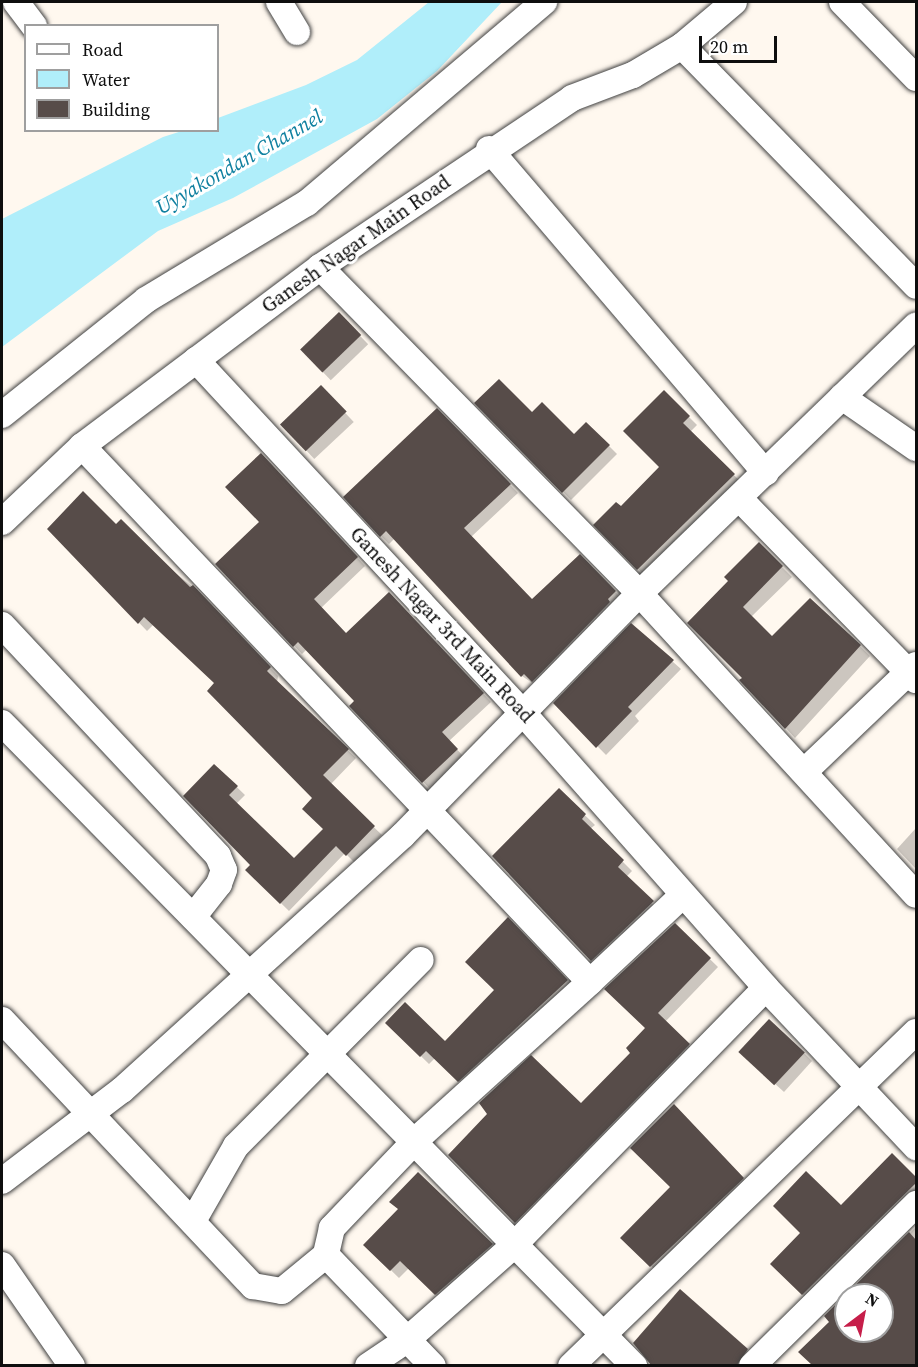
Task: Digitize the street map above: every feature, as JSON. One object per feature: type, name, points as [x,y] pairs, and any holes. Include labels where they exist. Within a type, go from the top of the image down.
[{"type":"street","points":[[16,2],[32,24]]},
{"type":"street","points":[[279,2],[297,33]]},
{"type":"street","points":[[2,415],[146,300],[307,203],[544,2]]},
{"type":"street","name":"Ganesh Nagar Main Road","points":[[2,522],[82,446],[320,267],[489,149],[572,98],[633,75],[682,46],[734,2]]},
{"type":"street","points":[[842,2],[916,78]]},
{"type":"street","points":[[682,46],[916,286]]},
{"type":"street","points":[[489,149],[766,473]]},
{"type":"street","points":[[320,267],[640,594],[806,770],[916,895]]},
{"type":"street","points":[[2,1181],[90,1114],[250,974],[428,810],[640,594],[916,325]]},
{"type":"street","name":"Ganesh Nagar 3rd Main Road","points":[[196,360],[523,713],[766,988],[916,1147]]},
{"type":"street","points":[[842,397],[916,448]]},
{"type":"street","points":[[82,446],[590,982]]},
{"type":"street","points":[[740,498],[914,672],[806,770]]},
{"type":"street","points":[[2,625],[218,856],[224,870],[219,884],[193,917]]},
{"type":"street","points":[[2,723],[416,1140],[513,1246],[634,1365]]},
{"type":"street","points":[[2,1020],[253,1286],[282,1291],[326,1255],[332,1228],[416,1140],[683,895]]},
{"type":"street","points":[[193,1221],[236,1146],[327,1051],[421,960]]},
{"type":"street","points":[[368,1365],[408,1339],[513,1246],[766,988]]},
{"type":"street","points":[[571,1365],[916,1032]]},
{"type":"street","points":[[752,1365],[916,1204]]},
{"type":"street","points":[[326,1255],[433,1365]]},
{"type":"street","points":[[2,1265],[72,1365]]},
{"type":"water","name":"Uyyakondan Channel","points":[[429,2],[502,2],[437,71],[377,119],[233,198],[158,231],[2,347],[2,219],[163,137],[179,132],[219,132],[219,118],[306,85],[357,60]]},
{"type":"building","points":[[339,312],[361,335],[322,373],[300,350]]},
{"type":"building","points":[[499,379],[532,412],[542,402],[574,434],[586,422],[610,445],[562,493],[474,403]]},
{"type":"building","points":[[321,385],[347,412],[306,451],[280,425]]},
{"type":"building","points":[[664,390],[690,416],[683,423],[735,474],[637,570],[593,525],[616,502],[621,506],[659,467],[623,431]]},
{"type":"building","points":[[437,408],[511,484],[464,528],[532,599],[580,554],[616,591],[608,599],[610,602],[532,682],[524,674],[521,677],[386,531],[380,537],[343,497]]},
{"type":"building","points":[[261,453],[358,557],[314,599],[346,633],[389,592],[484,693],[442,732],[458,749],[422,783],[349,706],[354,701],[298,642],[293,647],[215,564],[259,522],[225,487]]},
{"type":"building","points":[[83,491],[116,524],[121,519],[190,587],[193,585],[271,667],[267,671],[349,749],[323,775],[375,826],[346,856],[336,846],[280,904],[245,870],[250,865],[183,796],[214,764],[238,786],[229,795],[294,858],[323,829],[302,809],[312,798],[207,691],[214,683],[144,617],[138,624],[47,529]]},
{"type":"building","points":[[759,542],[783,566],[743,607],[772,636],[810,598],[861,645],[785,729],[739,680],[742,678],[687,623],[728,581],[724,577]]},
{"type":"building","points":[[631,623],[674,660],[628,707],[632,711],[596,748],[553,703]]},
{"type":"building","points":[[559,788],[586,814],[582,819],[624,860],[618,867],[654,901],[591,961],[492,856]]},
{"type":"building","points":[[508,917],[568,980],[458,1082],[426,1051],[420,1057],[385,1023],[405,1002],[445,1041],[494,990],[465,962]]},
{"type":"building","points":[[675,923],[711,958],[658,1013],[690,1044],[515,1223],[448,1155],[487,1114],[479,1103],[531,1055],[581,1103],[630,1053],[626,1048],[645,1028],[604,989]]},
{"type":"building","points":[[769,1019],[805,1052],[774,1085],[738,1052]]},
{"type":"building","points":[[674,1104],[744,1178],[650,1267],[620,1238],[670,1187],[630,1148]]},
{"type":"building","points":[[892,1153],[916,1177],[916,1183],[802,1295],[770,1264],[800,1233],[773,1206],[806,1171],[841,1205]]},
{"type":"building","points":[[418,1172],[493,1244],[435,1295],[400,1261],[390,1271],[363,1245],[398,1209],[389,1202]]},
{"type":"building","points":[[909,1232],[916,1240],[916,1365],[812,1365],[798,1352],[829,1322],[824,1316],[834,1306],[834,1343],[894,1343],[894,1283],[857,1283]]},
{"type":"building","points":[[680,1289],[748,1349],[737,1365],[651,1365],[633,1343]]}]
